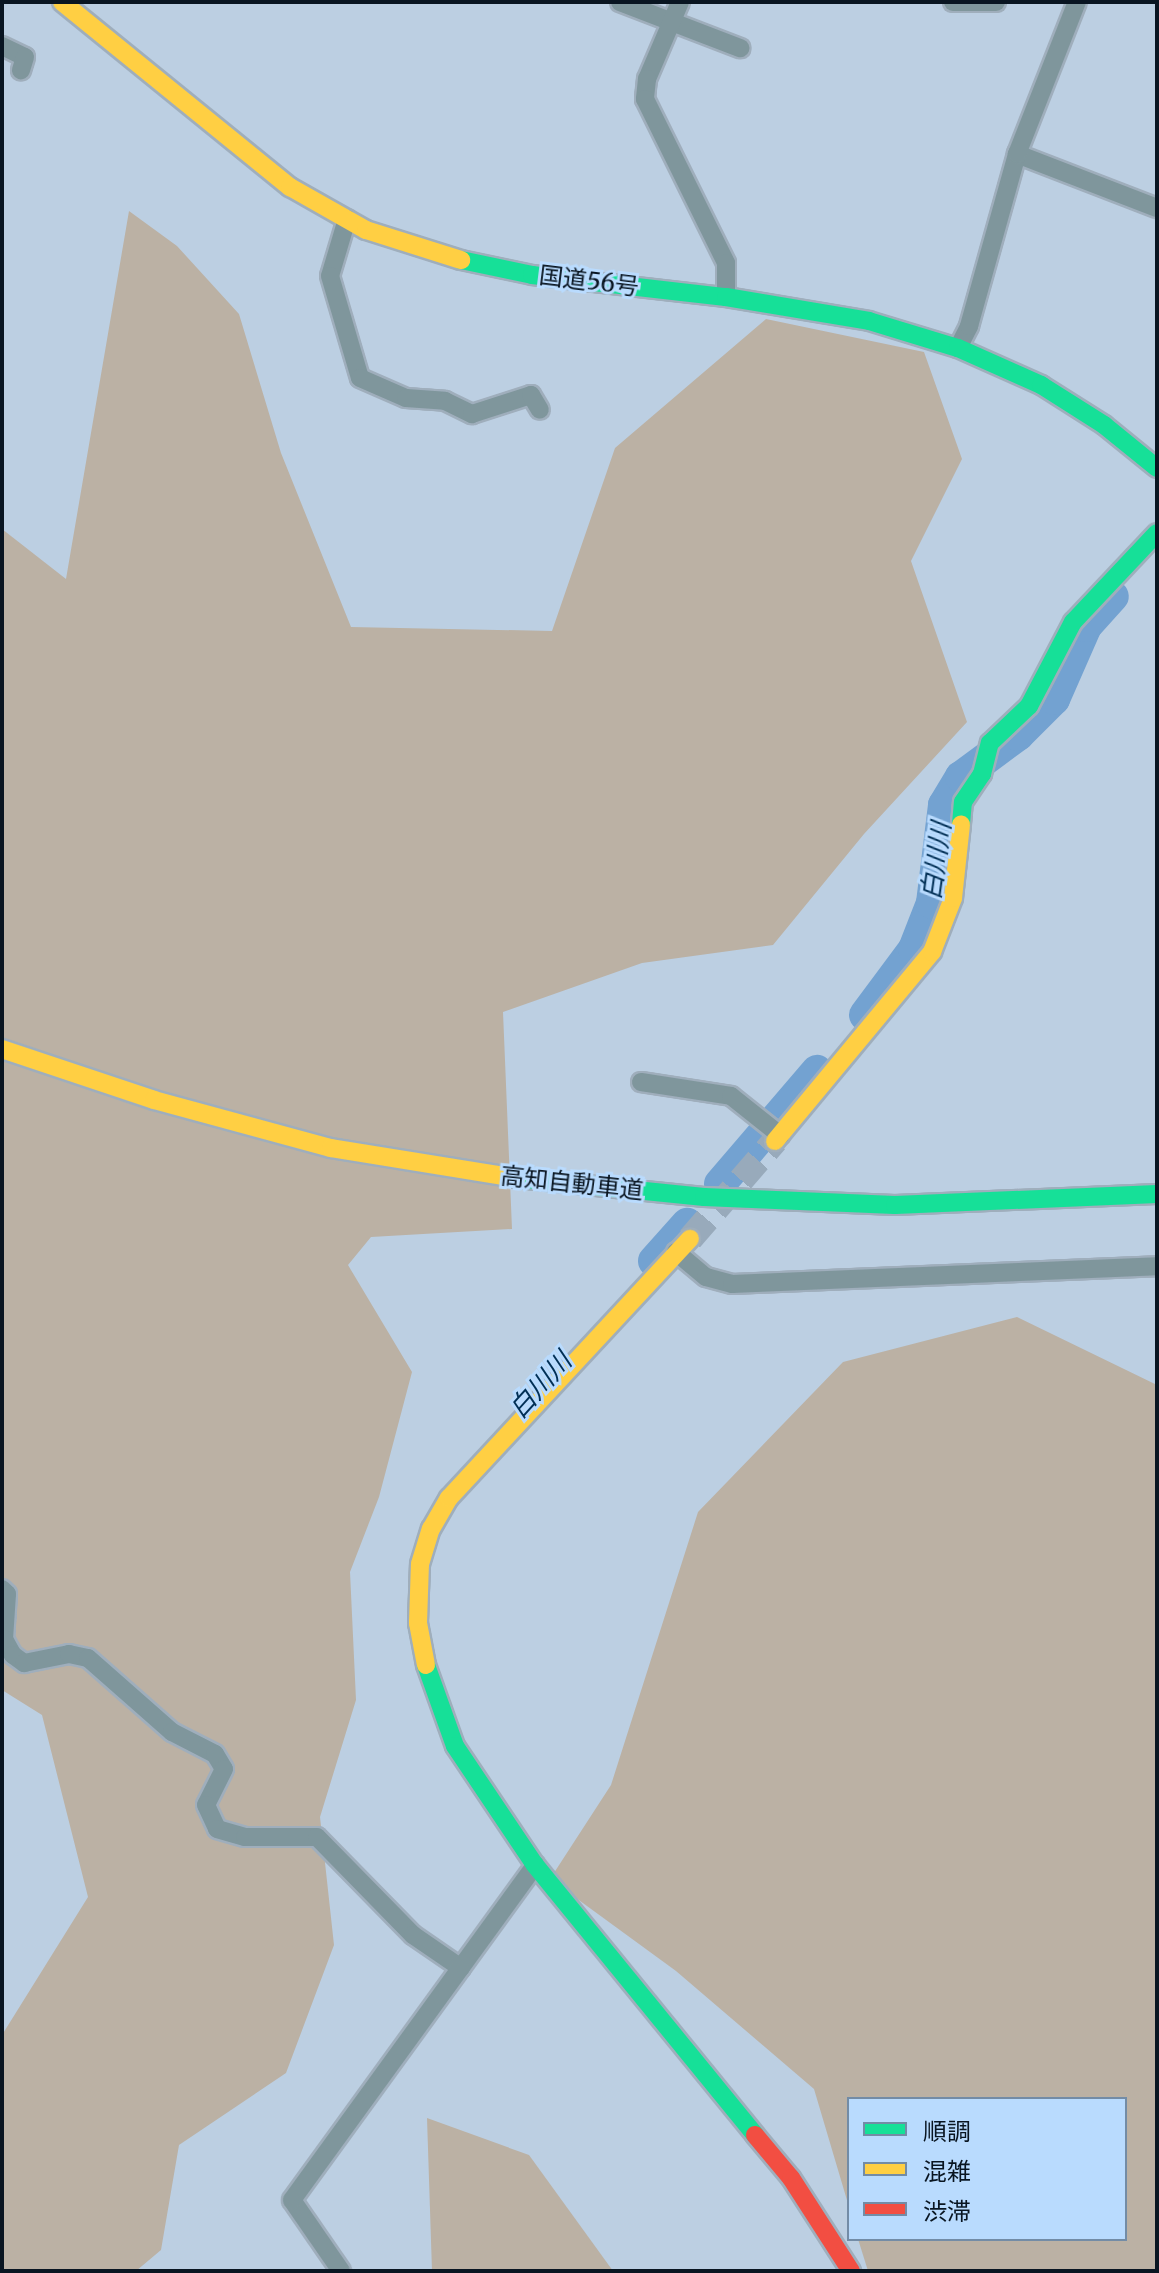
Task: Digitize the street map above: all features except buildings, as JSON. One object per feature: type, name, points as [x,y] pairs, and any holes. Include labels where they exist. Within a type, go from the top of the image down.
[{"type":"main road","name":"国道56号","points":[[62,2],[290,187],[347,219],[438,255],[532,275],[726,297],[869,321],[958,348],[1041,385],[1104,425],[1157,468]]},
{"type":"main road","points":[[777,1138],[932,952],[953,898],[963,802],[982,774],[990,743],[1029,706],[1073,622],[1157,533]]},
{"type":"main road","name":"高知自動車道","points":[[2,1049],[154,1100],[331,1148],[515,1178],[704,1197],[895,1205],[1157,1194]]},
{"type":"main road","points":[[690,1239],[567,1377],[449,1498],[431,1529],[420,1564],[418,1623],[438,1707],[455,1746],[535,1865],[791,2178],[851,2271]]},
{"type":"street","points":[[620,2],[740,48]]},
{"type":"street","points":[[680,2],[647,79],[645,99],[726,263],[726,297]]},
{"type":"street","points":[[953,2],[996,2]]},
{"type":"street","points":[[958,348],[969,326],[1017,154],[1077,2]]},
{"type":"street","points":[[2,46],[25,57],[21,70]]},
{"type":"street","points":[[1017,154],[1157,208]]},
{"type":"street","points":[[347,219],[330,276],[360,378],[406,398],[445,401],[472,414],[531,395],[540,410]]},
{"type":"street","points":[[641,1082],[731,1096],[761,1119],[777,1138]]},
{"type":"street","points":[[676,1252],[706,1277],[732,1284],[1157,1266]]},
{"type":"street","points":[[2,1589],[7,1594],[4,1639],[13,1655],[24,1663],[69,1654],[88,1658],[172,1732],[215,1754],[224,1769],[206,1805],[217,1829],[245,1837],[317,1837],[413,1935],[461,1968]]},
{"type":"street","points":[[341,2271],[292,2200],[535,1865]]},
{"type":"shaded area","points":[[129,211],[177,246],[239,314],[281,453],[351,627],[552,631],[615,448],[766,319],[924,352],[962,459],[911,561],[967,722],[864,834],[773,945],[642,963],[503,1012],[512,1229],[371,1237],[348,1265],[412,1372],[379,1497],[350,1572],[356,1700],[320,1817],[334,1945],[286,2073],[179,2145],[161,2250],[136,2271],[2,2271],[2,2035],[88,1897],[42,1715],[2,1690],[2,529],[66,579]]},
{"type":"shaded area","points":[[1017,1317],[1157,1385],[1157,2271],[868,2271],[859,2241],[1127,2241],[1127,2097],[847,2097],[847,2200],[814,2089],[676,1971],[550,1879],[611,1785],[698,1512],[843,1362]]},
{"type":"shaded area","points":[[427,2118],[529,2155],[613,2271],[432,2271]]},
{"type":"waterway","name":"白川川","points":[[865,1015],[914,949],[932,903],[944,805],[961,777],[1018,735],[1054,699],[1086,626],[1113,596]]},
{"type":"waterway","name":"白川川","points":[[720,1184],[817,1071]]},
{"type":"waterway","name":"白川川","points":[[654,1261],[687,1224]]},
{"type":"tunnel","points":[[690,1239],[775,1141]]},
{"type":"traffic: fast","points":[[461,260],[532,275],[726,297],[869,321],[958,348],[1041,385],[1104,425],[1157,468]]},
{"type":"traffic: fast","points":[[961,824],[963,802],[982,774],[990,743],[1029,706],[1073,622],[1157,533]]},
{"type":"traffic: fast","points":[[517,1178],[704,1197],[895,1205],[1157,1194]]},
{"type":"traffic: fast","points":[[426,1665],[455,1746],[535,1865],[755,2135]]},
{"type":"traffic: slow","points":[[62,2],[290,187],[366,230],[461,260]]},
{"type":"traffic: slow","points":[[775,1141],[932,952],[953,898],[961,824]]},
{"type":"traffic: slow","points":[[2,1049],[154,1100],[331,1148],[517,1178]]},
{"type":"traffic: slow","points":[[426,1665],[418,1623],[420,1564],[431,1529],[449,1498],[690,1239]]},
{"type":"traffic: jam","points":[[755,2135],[791,2178],[851,2271]]}]
